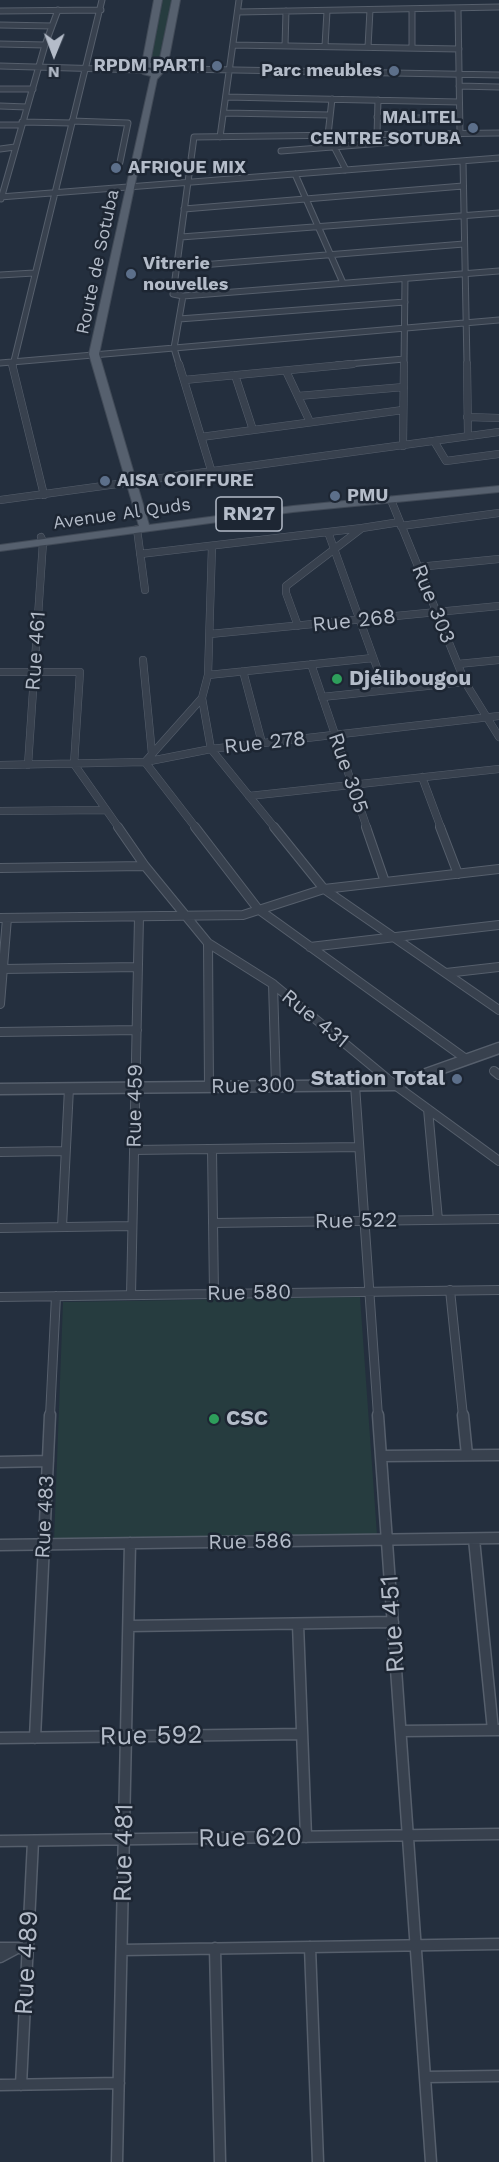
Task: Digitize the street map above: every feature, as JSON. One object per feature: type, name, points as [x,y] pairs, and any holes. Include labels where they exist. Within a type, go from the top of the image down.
[{"type":"main road","name":"Route de Sotuba","points":[[127,187],[144,69],[158,0]]},
{"type":"main road","name":"Route de Sotuba","points":[[140,526],[90,355],[153,79],[161,70],[176,0]]},
{"type":"main road","points":[[144,69],[161,70]]},
{"type":"main road","name":"Avenue Al Quds","points":[[0,543],[297,504],[499,484]]},
{"type":"main road","name":"Avenue Al Quds","points":[[140,526],[499,489]]},
{"type":"main road","name":"Avenue Al Quds","points":[[0,548],[42,539]]},
{"type":"street","points":[[44,495],[12,362],[102,0]]},
{"type":"street","points":[[220,137],[239,0]]},
{"type":"street","points":[[458,8],[460,134]]},
{"type":"street","points":[[238,12],[499,8]]},
{"type":"street","points":[[412,9],[412,48]]},
{"type":"street","points":[[58,10],[45,45],[0,198],[499,158]]},
{"type":"street","points":[[0,11],[101,10]]},
{"type":"street","points":[[325,46],[327,10]]},
{"type":"street","points":[[368,47],[370,10]]},
{"type":"street","points":[[285,46],[286,11]]},
{"type":"street","points":[[0,25],[52,26]]},
{"type":"street","points":[[0,44],[45,45]]},
{"type":"street","points":[[233,45],[459,49]]},
{"type":"street","points":[[0,66],[144,69]]},
{"type":"street","points":[[161,70],[499,75]]},
{"type":"street","points":[[459,86],[499,87]]},
{"type":"street","points":[[0,89],[33,89]]},
{"type":"street","points":[[226,97],[459,102]]},
{"type":"street","points":[[332,99],[328,135],[346,170]]},
{"type":"street","points":[[377,135],[378,100]]},
{"type":"street","points":[[0,106],[27,107]]},
{"type":"street","points":[[224,113],[330,115]]},
{"type":"street","points":[[377,117],[459,119]]},
{"type":"street","points":[[0,125],[72,122],[128,123],[120,162]]},
{"type":"street","points":[[499,133],[194,137],[173,294],[183,296],[499,271]]},
{"type":"street","points":[[281,151],[396,142],[399,140],[396,134]]},
{"type":"street","points":[[0,148],[15,147]]},
{"type":"street","points":[[463,161],[468,436]]},
{"type":"street","points":[[0,169],[10,168]]},
{"type":"street","points":[[295,174],[343,283]]},
{"type":"street","points":[[184,209],[463,186]]},
{"type":"street","points":[[181,237],[499,213]]},
{"type":"street","points":[[176,267],[464,244]]},
{"type":"street","points":[[0,275],[34,273]]},
{"type":"street","points":[[403,446],[405,279]]},
{"type":"street","points":[[183,296],[174,348],[212,473]]},
{"type":"street","points":[[179,319],[405,302]]},
{"type":"street","points":[[0,363],[499,320]]},
{"type":"street","points":[[183,380],[404,360]]},
{"type":"street","points":[[286,371],[310,422]]},
{"type":"street","points":[[235,375],[253,430]]},
{"type":"street","points":[[298,396],[404,387]]},
{"type":"street","points":[[201,437],[403,410]]},
{"type":"street","points":[[467,417],[499,418]]},
{"type":"street","points":[[0,501],[499,432]]},
{"type":"street","points":[[434,441],[446,461],[499,454]]},
{"type":"street","name":"Rue 303","points":[[390,500],[465,682],[499,737]]},
{"type":"street","points":[[140,554],[499,513]]},
{"type":"street","points":[[140,526],[140,554],[145,590]]},
{"type":"street","points":[[298,626],[285,593],[286,586],[362,528]]},
{"type":"street","points":[[328,532],[385,690]]},
{"type":"street","name":"Rue 461","points":[[28,765],[42,539]]},
{"type":"street","points":[[0,765],[145,762],[211,749],[202,698],[208,675],[212,546]]},
{"type":"street","points":[[418,567],[499,559]]},
{"type":"street","name":"Rue 268","points":[[210,634],[499,606]]},
{"type":"street","points":[[208,675],[373,658]]},
{"type":"street","points":[[143,660],[152,754]]},
{"type":"street","points":[[458,664],[499,660]]},
{"type":"street","name":"Rue 305","points":[[311,664],[385,882]]},
{"type":"street","points":[[243,671],[262,743]]},
{"type":"street","points":[[0,672],[80,672],[74,765]]},
{"type":"street","points":[[322,697],[465,682]]},
{"type":"street","points":[[145,762],[202,698]]},
{"type":"street","name":"Rue 278","points":[[211,749],[499,716]]},
{"type":"street","name":"Rue 278","points":[[211,749],[324,889],[499,1010]]},
{"type":"street","points":[[145,762],[258,909],[466,1059]]},
{"type":"street","name":"Rue 431","points":[[74,765],[145,866],[208,943],[273,984],[395,1085],[499,1161]]},
{"type":"street","points":[[249,796],[499,769]]},
{"type":"street","points":[[422,777],[458,874]]},
{"type":"street","points":[[0,812],[106,810]]},
{"type":"street","points":[[0,868],[145,866]]},
{"type":"street","points":[[0,1004],[4,918],[243,915],[324,889],[499,869]]},
{"type":"street","name":"Rue 459","points":[[130,1295],[139,917]]},
{"type":"street","points":[[310,947],[499,925]]},
{"type":"street","points":[[208,943],[209,1087]]},
{"type":"street","points":[[3,969],[138,967]]},
{"type":"street","points":[[446,973],[499,967]]},
{"type":"street","points":[[273,984],[276,1086]]},
{"type":"street","points":[[0,1032],[137,1030]]},
{"type":"street","name":"Rue 300","points":[[0,1089],[395,1085],[499,1048]]},
{"type":"street","name":"Rue 451","points":[[355,1085],[431,2162]]},
{"type":"street","points":[[62,1227],[69,1088]]},
{"type":"street","points":[[428,1109],[438,1220]]},
{"type":"street","points":[[134,1150],[359,1147]]},
{"type":"street","points":[[213,1149],[214,1294]]},
{"type":"street","points":[[0,1152],[66,1151]]},
{"type":"street","name":"Rue 522","points":[[213,1223],[499,1219]]},
{"type":"street","points":[[0,1228],[132,1226]]},
{"type":"street","points":[[450,1290],[467,1455]]},
{"type":"street","name":"Rue 580","points":[[0,1297],[499,1290]]},
{"type":"street","name":"Rue 483","points":[[35,1738],[56,1296]]},
{"type":"street","points":[[381,1456],[499,1455]]},
{"type":"street","points":[[0,1462],[48,1461]]},
{"type":"street","name":"Rue 586","points":[[0,1545],[499,1538]]},
{"type":"street","points":[[401,1731],[496,1730],[474,1539]]},
{"type":"street","name":"Rue 481","points":[[117,2162],[130,1543]]},
{"type":"street","points":[[129,1626],[393,1623]]},
{"type":"street","points":[[298,1624],[306,1837]]},
{"type":"street","name":"Rue 592","points":[[0,1738],[302,1734]]},
{"type":"street","name":"Rue 620","points":[[0,1841],[499,1834]]},
{"type":"street","name":"Rue 489","points":[[21,2085],[23,1948],[33,1841]]},
{"type":"street","points":[[122,1950],[499,1944]]},
{"type":"street","points":[[310,1947],[318,2162]]},
{"type":"street","points":[[0,1948],[23,1948]]},
{"type":"street","points":[[0,1957],[23,1948]]},
{"type":"street","points":[[215,1948],[220,2162]]},
{"type":"street","points":[[425,2078],[499,2076]]},
{"type":"street","points":[[0,2085],[119,2083]]},
{"type":"green space","points":[[161,0],[174,0],[160,62],[148,62]]},
{"type":"green space","name":"CSC","points":[[360,1297],[377,1535],[54,1541],[63,1302]]},
{"type":"place","name":"RPDM PARTI","points":[[217,66]]},
{"type":"place","name":"Parc meubles","points":[[394,71]]},
{"type":"place","name":"MALITEL CENTRE SOTUBA","points":[[473,128]]},
{"type":"place","name":"AFRIQUE MIX","points":[[116,168]]},
{"type":"place","name":"Vitrerie nouvelles","points":[[131,274]]},
{"type":"place","name":"AISA COIFFURE","points":[[105,481]]},
{"type":"place","name":"PMU","points":[[335,496]]},
{"type":"place","name":"Djélibougou","points":[[337,679]]},
{"type":"place","name":"Station Total","points":[[457,1079]]},
{"type":"place","name":"CSC","points":[[214,1419]]}]
